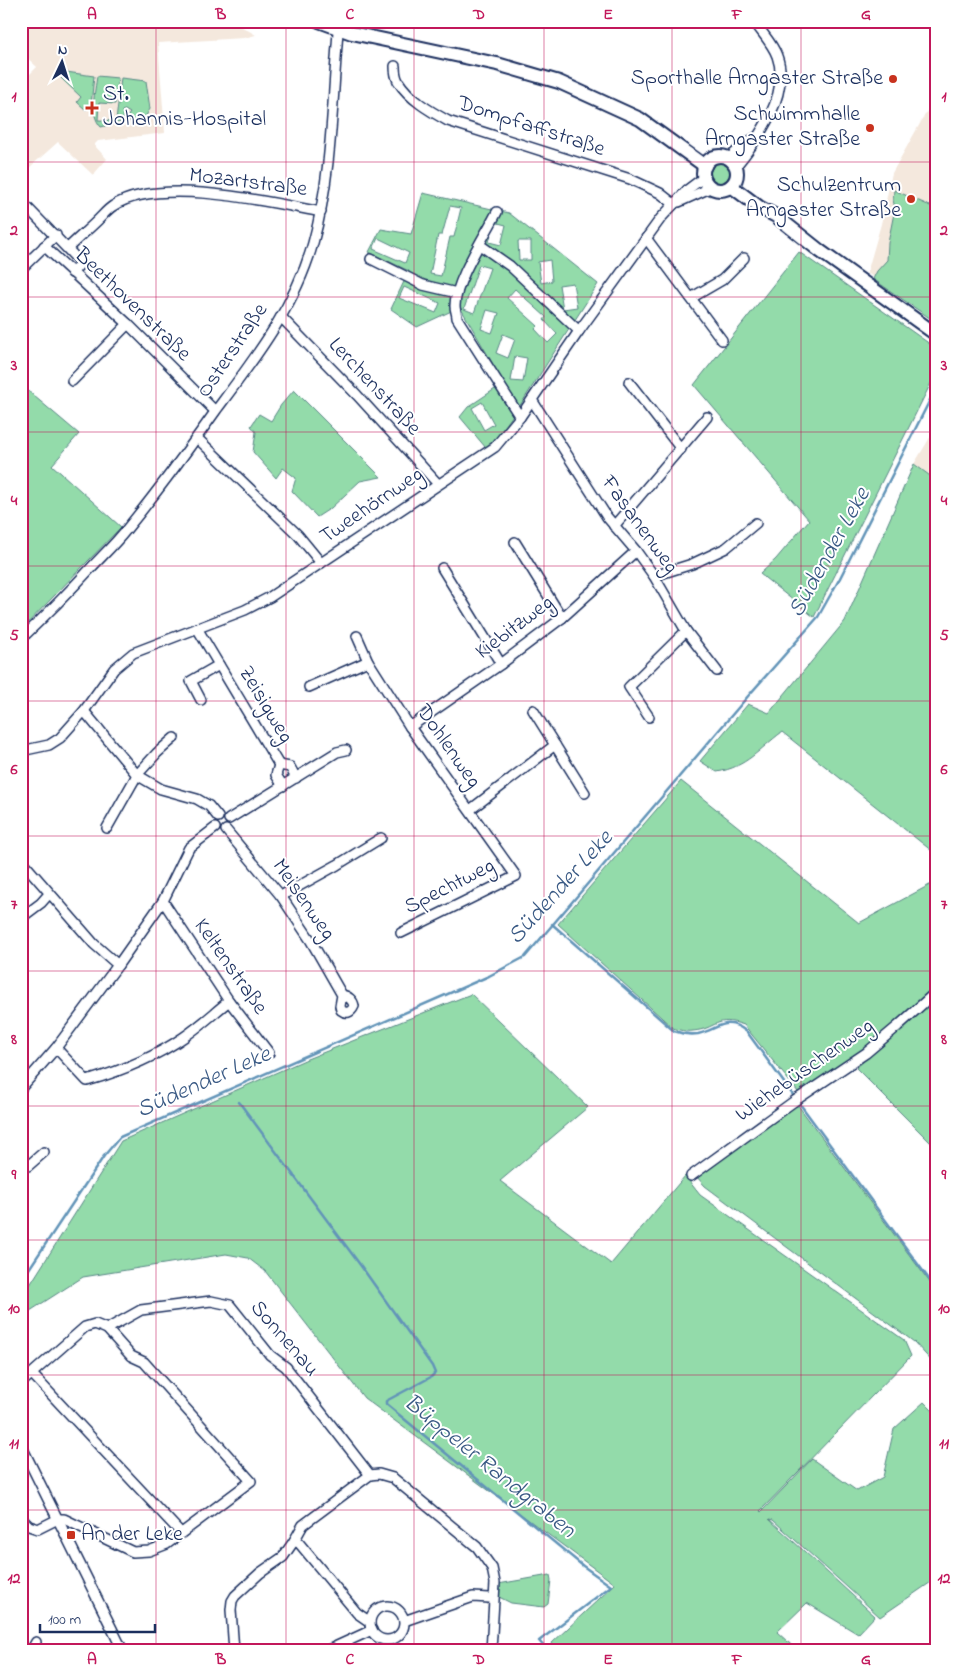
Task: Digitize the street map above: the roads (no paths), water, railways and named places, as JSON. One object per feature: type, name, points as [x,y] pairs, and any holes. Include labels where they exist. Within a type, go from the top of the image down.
[{"type":"main road","points":[[319,21],[339,25],[387,42],[496,64],[542,76],[604,101],[652,126],[708,172],[719,190],[733,172]]},
{"type":"main road","points":[[708,172],[720,156],[759,207],[776,216],[820,251],[937,335]]},
{"type":"street","points":[[733,172],[751,148],[772,113],[778,90],[780,71],[776,53],[754,21]]},
{"type":"street","name":"Osterstraße","points":[[21,639],[125,531],[216,411],[258,353],[281,317],[313,245],[321,212],[339,25]]},
{"type":"street","name":"Dompfaffstraße","points":[[394,66],[397,80],[407,91],[427,109],[448,121],[630,179],[660,192],[674,204]]},
{"type":"street","points":[[937,82],[934,108],[937,109]]},
{"type":"street","name":"Tweehörnweg","points":[[21,751],[49,745],[60,738],[84,711],[114,669],[133,653],[259,603],[321,564],[495,447],[532,400],[646,238],[674,204],[708,172]]},
{"type":"street","name":"Mozartstraße","points":[[68,248],[113,206],[132,197],[152,194],[191,192],[218,194],[321,212]]},
{"type":"street","points":[[21,201],[81,263],[72,273]]},
{"type":"street","points":[[497,212],[461,281],[456,293],[455,308],[457,318],[520,416]]},
{"type":"street","points":[[21,269],[56,236]]},
{"type":"street","points":[[646,238],[722,340]]},
{"type":"street","points":[[480,245],[510,266],[579,331]]},
{"type":"street","name":"Beethovenstraße","points":[[44,246],[128,324],[216,411]]},
{"type":"street","points":[[692,298],[722,280],[744,258]]},
{"type":"street","points":[[371,259],[423,285],[456,293]]},
{"type":"street","name":"Lerchenstraße","points":[[281,317],[357,395],[438,484]]},
{"type":"street","points":[[72,381],[128,324]]},
{"type":"street","points":[[629,382],[681,449]]},
{"type":"street","name":"Fasanenweg","points":[[532,400],[607,517],[654,576],[686,631],[717,671]]},
{"type":"street","points":[[614,526],[707,417]]},
{"type":"street","points":[[196,438],[298,535],[321,564]]},
{"type":"street","points":[[654,576],[692,564],[726,548],[756,523]]},
{"type":"street","points":[[515,542],[562,618]]},
{"type":"street","name":"Kiebitzweg","points":[[410,727],[502,664],[562,618],[636,551]]},
{"type":"street","points":[[442,568],[502,664]]},
{"type":"street","name":"Zeisigweg","points":[[197,628],[279,765],[276,775],[283,786]]},
{"type":"street","points":[[649,717],[629,687],[686,631]]},
{"type":"street","name":"Dohlenweg","points":[[357,636],[368,661],[410,727],[516,876]]},
{"type":"street","points":[[309,687],[368,661]]},
{"type":"street","name":"Zeisigweg","points":[[202,700],[191,681],[219,664]]},
{"type":"street","points":[[532,710],[585,793]]},
{"type":"street","points":[[84,711],[137,775],[161,788],[197,799],[209,806],[218,817]]},
{"type":"street","points":[[107,828],[137,775],[174,738]]},
{"type":"street","points":[[470,810],[555,745]]},
{"type":"street","points":[[229,820],[337,752],[346,750]]},
{"type":"street","name":"Zeisigweg","points":[[279,765],[290,767],[296,778]]},
{"type":"street","points":[[224,816],[229,820],[230,825],[226,830],[222,832],[215,828],[214,822],[218,817],[224,816]]},
{"type":"street","points":[[21,1088],[56,1048],[163,901],[189,848],[215,828]]},
{"type":"street","name":"Meisenweg","points":[[226,830],[281,896],[311,941],[342,995]]},
{"type":"street","points":[[281,896],[337,866],[381,838]]},
{"type":"street","points":[[21,860],[94,944],[118,965]]},
{"type":"street","name":"Spechtweg","points":[[401,933],[516,876]]},
{"type":"street","points":[[21,918],[49,894]]},
{"type":"street","name":"Keltenstraße","points":[[163,901],[229,1002],[269,1052]]},
{"type":"street","name":"Wiehebüschenweg","points":[[691,1176],[793,1102],[866,1053],[937,991]]},
{"type":"street","points":[[56,1048],[87,1082],[118,1072],[150,1057],[184,1037],[229,1002]]},
{"type":"street","points":[[21,1158],[28,1166],[44,1152]]},
{"type":"street","name":"Sonnenau","points":[[107,1328],[141,1310],[211,1301],[230,1305],[270,1355],[286,1367],[370,1475]]},
{"type":"street","points":[[21,1382],[85,1327],[95,1324],[107,1328],[131,1356],[144,1362],[251,1481],[168,1544],[149,1551],[133,1552],[64,1519],[58,1519],[38,1529],[29,1526],[21,1518]]},
{"type":"street","points":[[32,1374],[181,1533]]},
{"type":"street","points":[[21,1445],[123,1651]]},
{"type":"street","points":[[234,1651],[231,1610],[232,1601],[235,1596],[260,1573],[283,1557],[303,1525],[370,1475],[379,1474],[393,1478],[477,1547],[492,1568],[495,1583],[491,1651]]},
{"type":"street","points":[[294,1541],[299,1543],[357,1613],[371,1626],[376,1635],[388,1640],[394,1638],[404,1628],[404,1621],[401,1613],[395,1607],[387,1606],[379,1608],[373,1614],[371,1626]]},
{"type":"street","points":[[404,1621],[473,1597],[489,1598]]},
{"type":"street","points":[[326,1651],[371,1626]]},
{"type":"street","points":[[388,1640],[388,1651]]},
{"type":"street","points":[[31,1651],[36,1642]]},
{"type":"waterway","name":"Südender Leke","points":[[21,1281],[104,1156],[120,1137],[489,976],[525,957],[818,617],[840,578],[937,386]]},
{"type":"waterway","points":[[552,924],[674,1031],[698,1034],[722,1025],[733,1024],[740,1027],[747,1032],[793,1095]]},
{"type":"waterway","name":"Büppeler Randgraben","points":[[239,1102],[361,1266],[432,1366],[435,1373],[431,1377],[386,1401],[386,1404],[583,1566],[611,1586],[539,1641],[548,1651]]},
{"type":"waterway","points":[[800,1104],[937,1290]]},
{"type":"place","name":"Sporthalle Arngaster Straße","points":[[893,79]]},
{"type":"place","name":"St. Johannis-Hospital","points":[[92,108]]},
{"type":"place","name":"Schwimmhalle Arngaster Straße","points":[[870,128]]},
{"type":"place","name":"Schulzentrum Arngaster Straße","points":[[911,199]]},
{"type":"place","name":"An der Leke","points":[[71,1535]]}]
